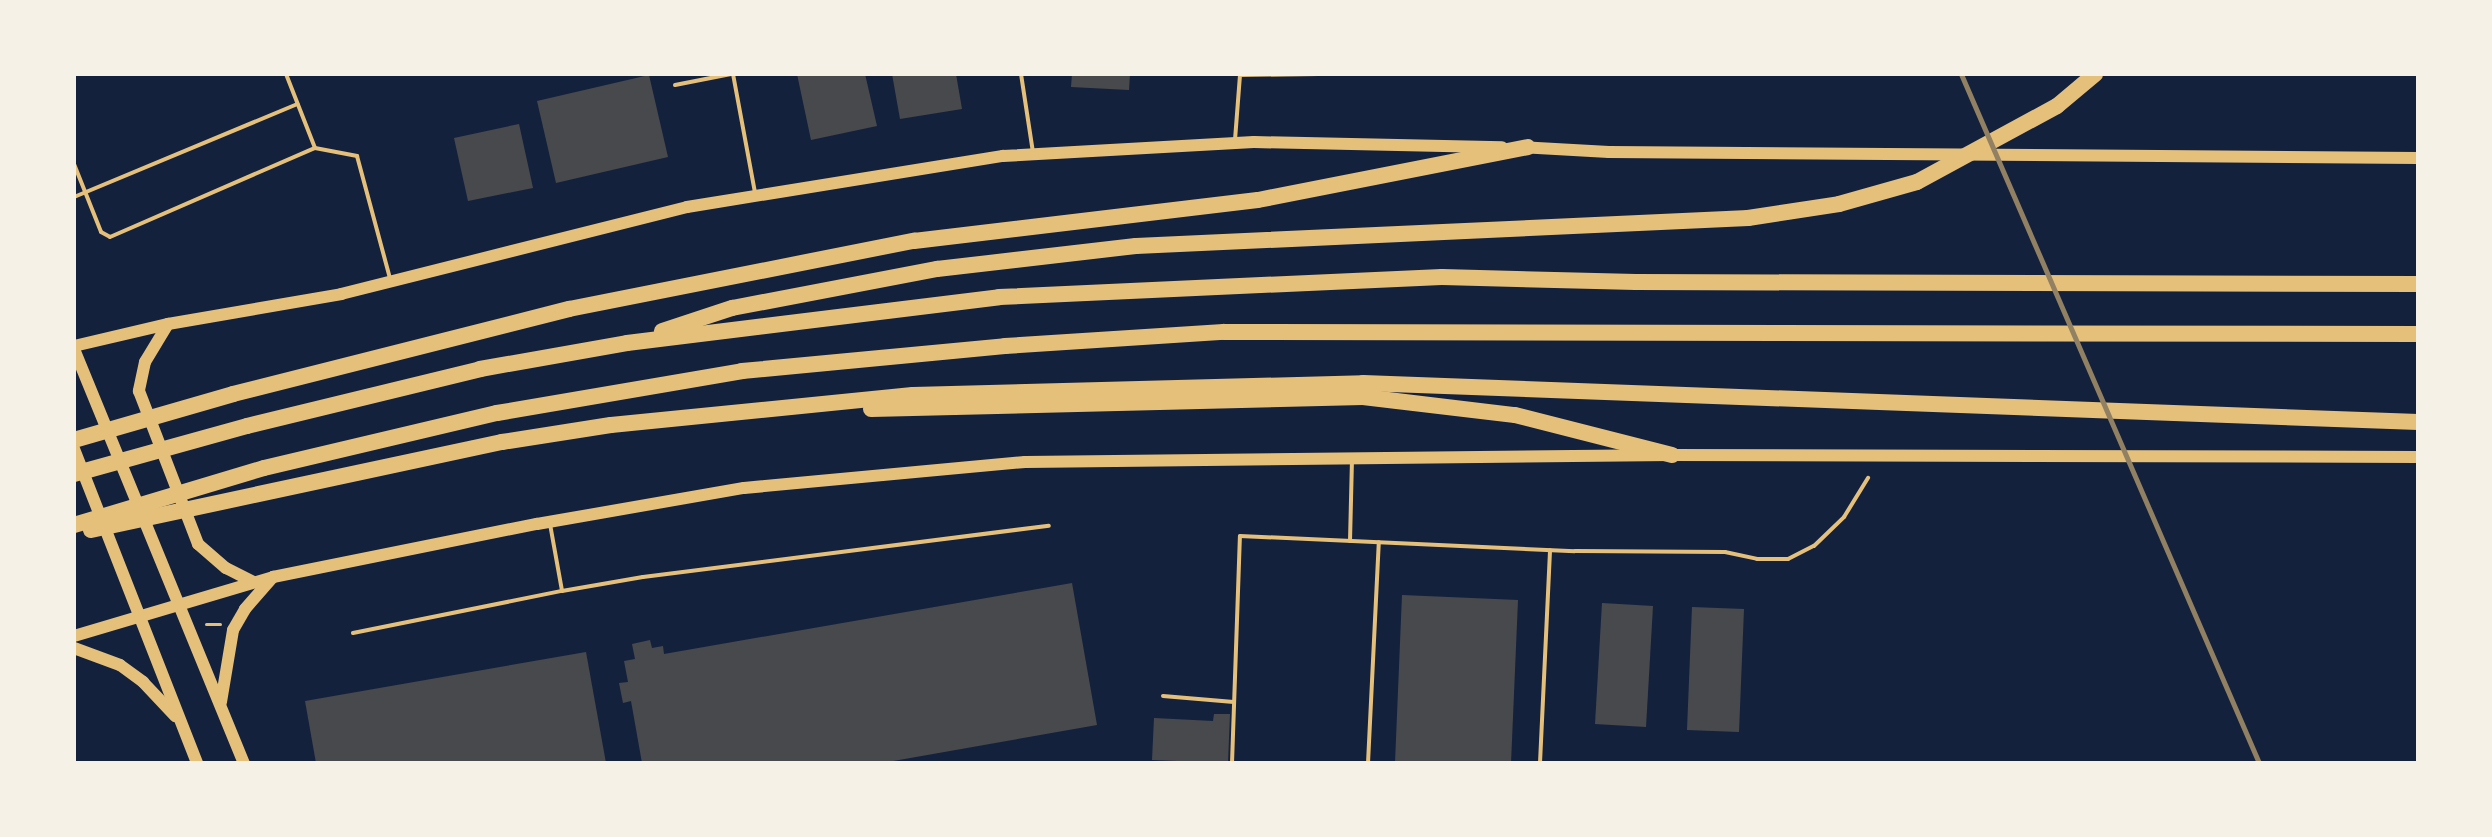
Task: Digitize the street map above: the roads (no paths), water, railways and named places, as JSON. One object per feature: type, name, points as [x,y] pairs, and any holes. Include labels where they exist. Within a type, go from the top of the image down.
[{"type":"highway","points":[[627,343],[732,308],[937,269],[1136,246],[1748,218],[1839,204],[1917,182],[2057,106],[2095,74]]},
{"type":"highway","points":[[74,440],[233,394],[569,309],[914,241],[1258,200],[1528,147]]},
{"type":"highway","points":[[74,474],[247,426],[480,369],[627,343],[999,297],[1442,277],[1636,282],[2418,284]]},
{"type":"highway","points":[[74,525],[264,468],[497,413],[758,369],[1005,346],[1224,332],[2418,334]]},
{"type":"highway","points":[[74,534],[502,442],[611,425],[913,395],[1348,383],[2418,422]]},
{"type":"highway","points":[[738,413],[1363,397],[1515,415],[1672,455]]},
{"type":"main road","points":[[244,763],[74,347],[168,324],[390,281],[687,207],[1003,156],[1235,143],[1528,147],[1609,152],[2418,158]]},
{"type":"main road","points":[[168,324],[145,362],[139,391],[198,544],[226,568],[253,582]]},
{"type":"main road","points":[[74,449],[197,763]]},
{"type":"main road","points":[[74,636],[273,577],[550,522],[744,488],[1025,462],[1352,456],[2418,457]]},
{"type":"main road","points":[[220,706],[233,630],[245,609],[273,577]]},
{"type":"main road","points":[[74,648],[120,665],[143,682],[181,723]]},
{"type":"lane","points":[[286,74],[315,148]]},
{"type":"lane","points":[[675,85],[732,74],[755,196]]},
{"type":"lane","points":[[1021,74],[1033,154]]},
{"type":"lane","points":[[1235,143],[1240,75],[1319,74]]},
{"type":"lane","points":[[74,197],[298,104]]},
{"type":"lane","points":[[74,164],[101,232],[110,237],[315,148],[357,156],[390,281]]},
{"type":"lane","points":[[1350,541],[1352,456]]},
{"type":"lane","points":[[1232,763],[1240,536],[1550,550],[1725,552],[1757,559],[1788,559],[1814,546],[1844,517],[1868,478]]},
{"type":"lane","points":[[550,522],[562,591]]},
{"type":"lane","points":[[353,633],[643,577],[1049,526]]},
{"type":"lane","points":[[1368,763],[1379,542]]},
{"type":"lane","points":[[1540,763],[1550,550]]},
{"type":"lane","points":[[1163,696],[1234,702]]},
{"type":"railway","points":[[1961,74],[2259,763]]}]
